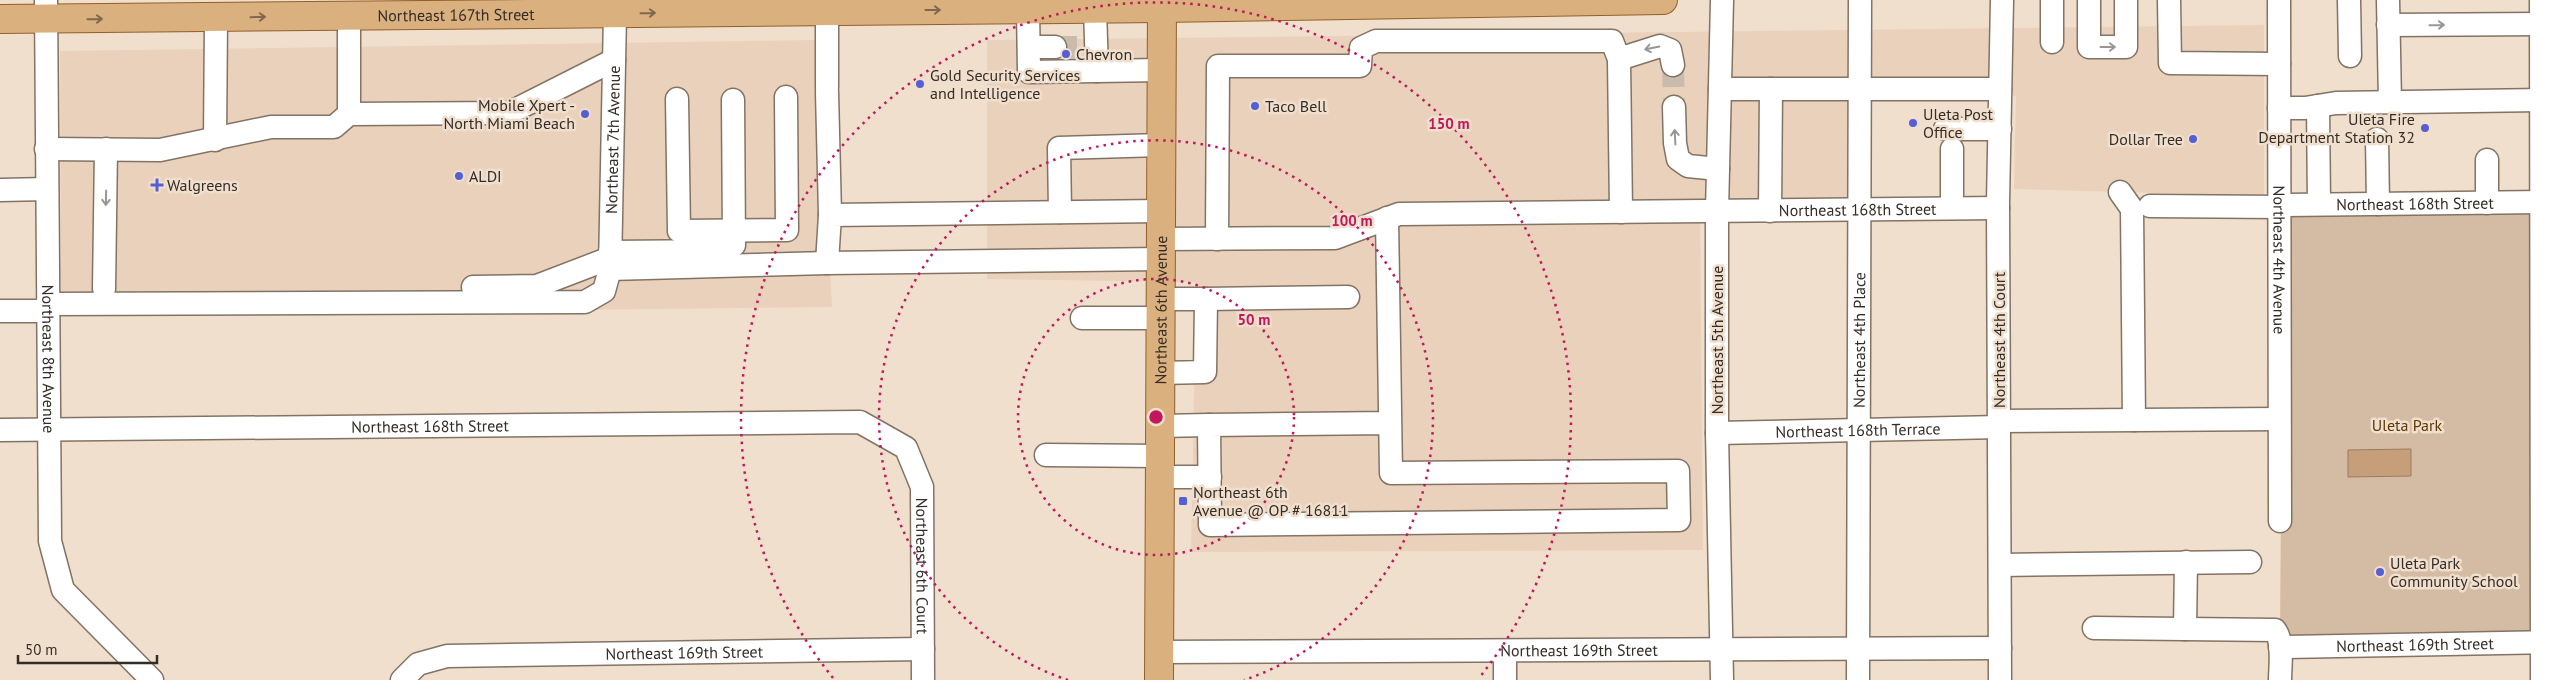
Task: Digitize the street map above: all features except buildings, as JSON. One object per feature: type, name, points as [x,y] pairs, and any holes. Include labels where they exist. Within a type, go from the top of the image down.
[{"type":"main road","name":"Northeast 167th Street","points":[[0,19],[46,10],[216,18],[349,16],[575,7],[827,11],[1095,9],[1162,4],[1663,0]]},
{"type":"main road","name":"Northeast 6th Avenue","points":[[1159,680],[1162,4]]},
{"type":"street","name":"Northeast 5th Avenue","points":[[1722,0],[1717,212],[1717,433],[1722,680]]},
{"type":"street","name":"Northeast 4th Place","points":[[1858,680],[1860,0]]},
{"type":"street","name":"Northeast 4th Court","points":[[2000,680],[1998,208],[2002,0]]},
{"type":"street","points":[[2052,0],[2052,42]]},
{"type":"street","points":[[2089,0],[2089,47],[2126,47],[2126,0]]},
{"type":"street","points":[[2170,0],[2170,63],[2279,64]]},
{"type":"street","name":"Northeast 4th Avenue","points":[[2278,0],[2280,521]]},
{"type":"street","points":[[2349,0],[2350,56]]},
{"type":"street","points":[[2388,0],[2390,102]]},
{"type":"street","points":[[2541,0],[2546,202],[2546,642],[2542,680]]},
{"type":"street","name":"Northeast 7th Avenue","points":[[47,301],[585,302],[604,291],[610,261],[614,60],[619,7]]},
{"type":"street","points":[[1028,9],[1029,72],[1092,57],[1162,70]]},
{"type":"street","points":[[1092,57],[1095,9]]},
{"type":"street","name":"Northeast 8th Avenue","points":[[46,10],[50,541],[63,590],[152,680]]},
{"type":"street","points":[[827,11],[830,215],[828,257]]},
{"type":"street","points":[[349,16],[349,114]]},
{"type":"street","points":[[215,140],[216,18]]},
{"type":"street","points":[[2388,25],[2541,24]]},
{"type":"street","points":[[1217,238],[1218,66],[1360,66],[1361,48],[1376,41],[1612,41],[1619,59],[1621,212]]},
{"type":"street","points":[[1619,59],[1644,49],[1660,46],[1670,50],[1673,65]]},
{"type":"street","points":[[1029,55],[1055,55]]},
{"type":"street","points":[[46,150],[160,150],[271,127],[334,127],[349,114],[509,113],[614,60]]},
{"type":"street","points":[[1720,88],[2000,89]]},
{"type":"street","points":[[1770,210],[1771,89]]},
{"type":"street","points":[[0,311],[104,289],[537,286],[610,261],[734,241],[786,230],[786,97]]},
{"type":"street","points":[[677,99],[679,231],[828,257]]},
{"type":"street","points":[[733,100],[734,241]]},
{"type":"street","points":[[2279,108],[2336,103],[2390,102],[2544,106]]},
{"type":"street","points":[[2318,106],[2319,204]]},
{"type":"street","points":[[1674,107],[1675,143],[1678,159],[1688,166],[1718,169]]},
{"type":"street","points":[[1952,208],[1949,139],[2000,129]]},
{"type":"street","points":[[2378,139],[2378,204]]},
{"type":"street","points":[[1060,212],[1060,148],[1161,145]]},
{"type":"street","points":[[104,289],[106,149]]},
{"type":"street","points":[[2487,203],[2488,160]]},
{"type":"street","points":[[0,190],[47,189]]},
{"type":"street","points":[[2120,192],[2132,209],[2134,420]]},
{"type":"street","name":"Northeast 168th Street","points":[[2150,206],[2546,202]]},
{"type":"street","name":"Northeast 168th Street","points":[[828,257],[1161,249],[1217,238],[1335,238],[1399,214],[1998,208]]},
{"type":"street","points":[[830,215],[1161,211]]},
{"type":"street","points":[[1209,425],[1210,525],[1679,520],[1678,471],[1391,473],[1387,218]]},
{"type":"street","points":[[610,261],[828,257]]},
{"type":"street","points":[[1082,318],[1161,308],[1206,299],[1348,296]]},
{"type":"street","points":[[1160,372],[1205,372],[1206,299]]},
{"type":"street","name":"Northeast 168th Terrace","points":[[1717,433],[2134,420],[2279,419]]},
{"type":"street","name":"Northeast 168th Street","points":[[0,430],[48,428],[860,422]]},
{"type":"street","name":"Northeast 6th Court","points":[[860,422],[906,448],[922,487],[923,680]]},
{"type":"street","points":[[1160,426],[1390,423]]},
{"type":"street","points":[[1046,455],[1160,466],[1210,477]]},
{"type":"street","points":[[2185,629],[2186,562]]},
{"type":"street","points":[[2000,565],[2250,562]]},
{"type":"street","points":[[2094,628],[2275,630],[2279,634],[2280,680]]},
{"type":"street","name":"Northeast 169th Street","points":[[2280,647],[2546,642]]},
{"type":"street","name":"Northeast 169th Street","points":[[1159,652],[2000,648]]},
{"type":"street","name":"Northeast 169th Street","points":[[402,680],[418,664],[447,656],[923,649]]},
{"type":"street","points":[[1505,651],[1505,680]]},
{"type":"shaded area","points":[[2264,25],[2264,196],[2014,189],[2016,96],[1850,95],[1847,200],[1700,201],[1703,550],[1191,552],[1196,282],[987,279],[987,40]]},
{"type":"shaded area","points":[[819,40],[832,307],[61,316],[60,51]]},
{"type":"shaded area","points":[[2411,449],[2411,476],[2348,477],[2348,450]]},
{"type":"green space","name":"Uleta Park","points":[[2532,202],[2532,636],[2280,640],[2283,215]]},
{"type":"tunnel","points":[[1055,47],[1083,47]]},
{"type":"tunnel","points":[[1673,65],[1674,107]]},
{"type":"place","name":"Chevron","points":[[1066,54]]},
{"type":"place","name":"Gold Security Services and Intelligence","points":[[920,84]]},
{"type":"place","name":"Taco Bell","points":[[1255,106]]},
{"type":"place","name":"Mobile Xpert - North Miami Beach","points":[[585,114]]},
{"type":"place","name":"Uleta Post Office","points":[[1913,123]]},
{"type":"place","name":"Uleta Fire Department Station 32","points":[[2425,128]]},
{"type":"place","name":"Dollar Tree","points":[[2193,139]]},
{"type":"place","name":"ALDI","points":[[459,176]]},
{"type":"place","name":"Walgreens","points":[[157,185]]},
{"type":"place","name":"Northeast 6th Avenue @ OP # 16811","points":[[1183,501]]},
{"type":"place","name":"Uleta Park Community School","points":[[2380,572]]}]
